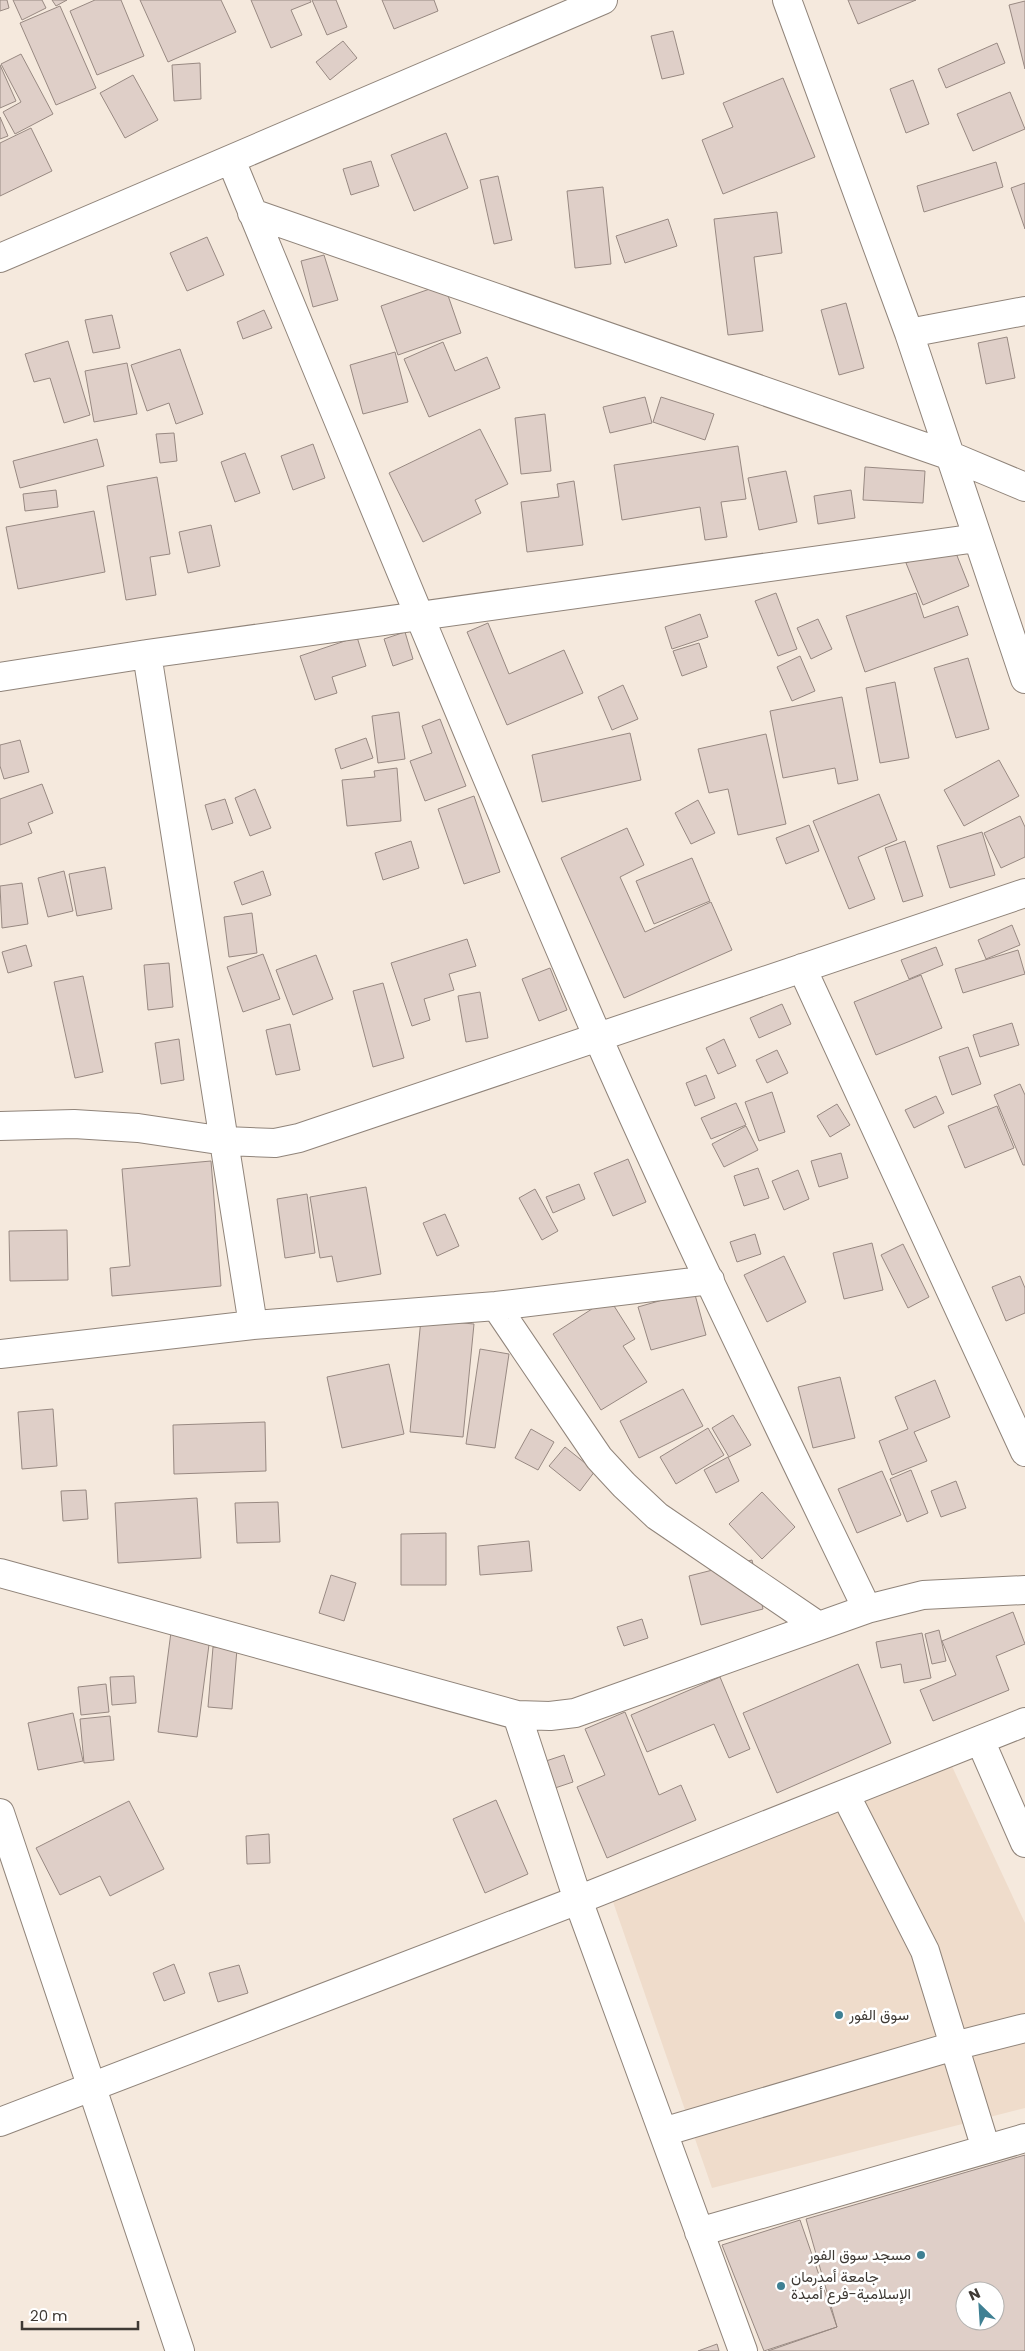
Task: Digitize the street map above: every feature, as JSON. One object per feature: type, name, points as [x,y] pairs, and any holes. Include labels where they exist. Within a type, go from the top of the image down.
[{"type":"street","points":[[0,258],[603,0]]},
{"type":"street","points":[[787,0],[909,332],[1025,679]]},
{"type":"street","points":[[231,160],[420,616],[598,1035],[710,1280],[867,1609]]},
{"type":"street","points":[[252,213],[951,456],[1025,488]]},
{"type":"street","points":[[909,332],[1025,312]]},
{"type":"street","points":[[0,677],[147,654],[977,538]]},
{"type":"street","points":[[147,654],[253,1325]]},
{"type":"street","points":[[0,1126],[92,1125],[138,1128],[225,1141],[275,1143],[299,1138],[598,1035],[1025,893]]},
{"type":"street","points":[[802,968],[1025,1452]]},
{"type":"street","points":[[0,1354],[253,1325],[496,1306],[710,1280]]},
{"type":"street","points":[[496,1306],[599,1458],[624,1485],[657,1516],[817,1625]]},
{"type":"street","points":[[0,1573],[516,1715],[550,1716],[575,1713],[817,1625],[867,1609],[923,1595],[982,1590],[1025,1590]]},
{"type":"street","points":[[516,1715],[578,1900],[743,2351]]},
{"type":"street","points":[[0,2122],[578,1900],[1025,1722]]},
{"type":"street","points":[[980,1740],[1025,1843]]},
{"type":"street","points":[[844,1794],[925,1951],[986,2149]]},
{"type":"street","points":[[0,1813],[180,2351]]},
{"type":"street","points":[[663,2132],[954,2046],[1025,2028]]},
{"type":"street","points":[[699,2232],[1025,2138]]},
{"type":"shaded area","name":"سوق الفور","points":[[950,1762],[1025,1923],[1025,2108],[712,2188],[611,1896]]},
{"type":"building","points":[[0,0],[7,0],[9,8],[0,11]]},
{"type":"building","points":[[13,0],[42,0],[46,8],[22,20]]},
{"type":"building","points":[[52,0],[67,0],[56,6]]},
{"type":"building","points":[[95,0],[121,0],[144,56],[97,75],[70,11]]},
{"type":"building","points":[[140,0],[221,0],[236,32],[168,62]]},
{"type":"building","points":[[251,0],[310,0],[311,2],[291,10],[302,35],[271,48]]},
{"type":"building","points":[[312,0],[336,0],[347,27],[327,35]]},
{"type":"building","points":[[382,0],[434,0],[438,11],[394,29]]},
{"type":"building","points":[[848,0],[916,0],[858,24]]},
{"type":"building","points":[[1025,1],[1025,69],[1009,5]]},
{"type":"building","points":[[60,6],[96,88],[56,105],[20,23]]},
{"type":"building","points":[[673,31],[684,74],[662,79],[651,36]]},
{"type":"building","points":[[343,41],[357,58],[330,80],[316,62]]},
{"type":"building","points":[[997,43],[1005,63],[946,88],[938,69]]},
{"type":"building","points":[[21,54],[53,114],[15,134],[3,112],[21,102],[1,64]]},
{"type":"building","points":[[200,63],[201,99],[174,101],[172,65]]},
{"type":"building","points":[[0,65],[16,101],[0,108]]},
{"type":"building","points":[[133,75],[158,120],[125,138],[100,93]]},
{"type":"building","points":[[783,78],[815,157],[723,194],[702,140],[733,127],[723,103]]},
{"type":"building","points":[[913,80],[929,124],[906,133],[890,89]]},
{"type":"building","points":[[1010,92],[1025,129],[973,151],[957,114]]},
{"type":"building","points":[[0,117],[8,136],[0,139]]},
{"type":"building","points":[[31,128],[52,171],[0,196],[0,143]]},
{"type":"building","points":[[446,133],[468,188],[414,211],[391,155]]},
{"type":"building","points":[[371,161],[379,186],[351,195],[343,169]]},
{"type":"building","points":[[996,162],[1003,187],[924,212],[917,186]]},
{"type":"building","points":[[498,176],[512,240],[494,244],[480,180]]},
{"type":"building","points":[[1025,183],[1025,229],[1011,188]]},
{"type":"building","points":[[603,187],[611,264],[575,268],[567,191]]},
{"type":"building","points":[[777,212],[782,253],[754,257],[763,331],[728,335],[714,219]]},
{"type":"building","points":[[668,219],[677,246],[625,263],[616,236]]},
{"type":"building","points":[[207,237],[224,275],[187,291],[170,253]]},
{"type":"building","points":[[324,255],[338,300],[313,307],[301,261]]},
{"type":"building","points":[[444,284],[461,333],[398,355],[381,306]]},
{"type":"building","points":[[846,303],[864,368],[839,375],[821,310]]},
{"type":"building","points":[[264,310],[272,328],[243,339],[237,322]]},
{"type":"building","points":[[112,315],[120,348],[93,353],[85,320]]},
{"type":"building","points":[[1007,337],[1015,378],[986,384],[978,343]]},
{"type":"building","points":[[68,341],[90,415],[64,423],[50,378],[34,382],[25,354]]},
{"type":"building","points":[[443,342],[455,371],[487,357],[500,388],[429,417],[404,359]]},
{"type":"building","points":[[180,349],[203,414],[176,424],[169,403],[147,411],[131,365]]},
{"type":"building","points":[[395,352],[408,402],[363,414],[350,365]]},
{"type":"building","points":[[127,363],[137,414],[94,422],[85,371]]},
{"type":"building","points":[[645,397],[652,423],[610,433],[603,407]]},
{"type":"building","points":[[661,397],[714,414],[705,440],[653,422]]},
{"type":"building","points":[[545,414],[551,471],[521,474],[515,418]]},
{"type":"building","points":[[480,429],[508,484],[475,500],[481,513],[423,542],[389,473]]},
{"type":"building","points":[[174,433],[177,461],[160,463],[156,434]]},
{"type":"building","points":[[97,439],[104,466],[20,488],[13,461]]},
{"type":"building","points":[[313,444],[325,478],[293,490],[281,456]]},
{"type":"building","points":[[738,446],[746,499],[721,502],[727,537],[705,540],[700,507],[622,520],[614,465]]},
{"type":"building","points":[[245,453],[260,493],[235,502],[221,462]]},
{"type":"building","points":[[865,467],[925,471],[923,503],[863,500]]},
{"type":"building","points":[[786,471],[797,522],[759,530],[748,478]]},
{"type":"building","points":[[157,477],[170,554],[150,557],[156,595],[126,600],[107,486]]},
{"type":"building","points":[[574,481],[583,545],[527,552],[521,502],[559,497],[557,484]]},
{"type":"building","points":[[56,490],[58,507],[25,511],[23,494]]},
{"type":"building","points":[[851,490],[855,518],[818,524],[814,496]]},
{"type":"building","points":[[94,511],[105,572],[18,589],[6,527]]},
{"type":"building","points":[[211,525],[220,566],[188,573],[179,532]]},
{"type":"building","points":[[952,543],[969,586],[923,605],[906,563]]},
{"type":"building","points":[[776,593],[797,649],[778,656],[755,601]]},
{"type":"building","points":[[916,593],[924,618],[958,606],[968,635],[865,672],[846,616]]},
{"type":"building","points":[[700,614],[708,637],[672,649],[665,627]]},
{"type":"building","points":[[818,619],[832,649],[811,659],[797,628]]},
{"type":"building","points":[[488,623],[509,674],[564,650],[583,693],[507,725],[467,632]]},
{"type":"building","points":[[405,632],[413,659],[393,666],[384,639]]},
{"type":"building","points":[[357,637],[366,666],[332,677],[337,693],[315,700],[300,656]]},
{"type":"building","points":[[699,643],[707,667],[682,676],[673,651]]},
{"type":"building","points":[[800,656],[815,691],[792,701],[777,667]]},
{"type":"building","points":[[968,658],[989,729],[956,738],[934,668]]},
{"type":"building","points":[[895,682],[909,758],[880,763],[866,688]]},
{"type":"building","points":[[623,685],[638,719],[612,730],[598,697]]},
{"type":"building","points":[[842,697],[858,780],[838,784],[835,768],[783,778],[770,711]]},
{"type":"building","points":[[399,712],[405,759],[378,763],[372,716]]},
{"type":"building","points":[[440,719],[466,786],[425,801],[410,761],[432,753],[422,726]]},
{"type":"building","points":[[630,733],[641,780],[542,802],[532,755]]},
{"type":"building","points":[[766,734],[786,824],[738,835],[728,789],[709,793],[698,749]]},
{"type":"building","points":[[366,738],[373,758],[341,769],[335,749]]},
{"type":"building","points":[[20,740],[29,772],[4,779],[0,766],[0,745]]},
{"type":"building","points":[[999,760],[1019,796],[964,826],[944,790]]},
{"type":"building","points":[[397,768],[401,821],[347,826],[342,780],[375,777],[374,771]]},
{"type":"building","points":[[42,784],[53,813],[28,823],[32,833],[0,845],[0,799]]},
{"type":"building","points":[[255,789],[271,828],[250,836],[235,798]]},
{"type":"building","points":[[879,794],[897,840],[858,857],[875,899],[849,909],[813,821]]},
{"type":"building","points":[[474,796],[500,872],[464,884],[438,809]]},
{"type":"building","points":[[225,799],[233,823],[212,830],[205,805]]},
{"type":"building","points":[[698,800],[715,833],[691,844],[675,813]]},
{"type":"building","points":[[1020,816],[1025,827],[1025,857],[1001,868],[984,833]]},
{"type":"building","points":[[809,825],[819,851],[786,864],[776,838]]},
{"type":"building","points":[[627,828],[644,865],[620,877],[645,932],[711,902],[732,950],[624,998],[561,858]]},
{"type":"building","points":[[982,832],[995,875],[950,888],[937,846]]},
{"type":"building","points":[[411,841],[419,868],[383,880],[375,853]]},
{"type":"building","points":[[905,841],[923,896],[903,902],[885,848]]},
{"type":"building","points":[[692,858],[710,901],[654,924],[636,881]]},
{"type":"building","points":[[105,867],[112,909],[77,916],[69,874]]},
{"type":"building","points":[[64,871],[73,911],[48,917],[38,878]]},
{"type":"building","points":[[263,871],[271,895],[242,905],[234,882]]},
{"type":"building","points":[[22,883],[28,924],[2,928],[0,886]]},
{"type":"building","points":[[252,913],[257,953],[229,957],[224,917]]},
{"type":"building","points":[[1012,925],[1020,945],[986,959],[978,940]]},
{"type":"building","points":[[467,939],[476,966],[449,974],[454,990],[424,999],[430,1020],[412,1026],[391,963]]},
{"type":"building","points":[[26,945],[32,966],[8,973],[2,952]]},
{"type":"building","points":[[936,947],[943,965],[909,979],[901,960]]},
{"type":"building","points":[[1018,950],[1025,974],[963,993],[955,969]]},
{"type":"building","points":[[263,954],[280,999],[243,1012],[227,967]]},
{"type":"building","points":[[316,955],[333,999],[293,1015],[276,970]]},
{"type":"building","points":[[169,963],[173,1007],[148,1010],[144,965]]},
{"type":"building","points":[[550,968],[567,1010],[539,1021],[522,979]]},
{"type":"building","points":[[921,975],[942,1028],[876,1055],[854,1002]]},
{"type":"building","points":[[83,976],[103,1072],[75,1078],[54,982]]},
{"type":"building","points":[[383,983],[404,1058],[373,1067],[353,991]]},
{"type":"building","points":[[480,992],[488,1038],[466,1042],[458,996]]},
{"type":"building","points":[[782,1004],[791,1024],[759,1038],[750,1018]]},
{"type":"building","points":[[1012,1023],[1019,1045],[980,1057],[973,1035]]},
{"type":"building","points":[[290,1024],[300,1070],[276,1075],[266,1030]]},
{"type":"building","points":[[179,1039],[184,1080],[161,1084],[155,1043]]},
{"type":"building","points":[[724,1039],[736,1066],[718,1074],[706,1048]]},
{"type":"building","points":[[968,1047],[981,1084],[952,1095],[939,1057]]},
{"type":"building","points":[[777,1050],[788,1073],[767,1083],[756,1060]]},
{"type":"building","points":[[706,1075],[715,1098],[695,1106],[686,1083]]},
{"type":"building","points":[[1020,1084],[1025,1095],[1025,1165],[1023,1165],[994,1095]]},
{"type":"building","points":[[772,1092],[785,1132],[759,1141],[745,1102]]},
{"type":"building","points":[[936,1096],[944,1113],[914,1128],[905,1110]]},
{"type":"building","points":[[736,1103],[746,1125],[711,1139],[701,1118]]},
{"type":"building","points":[[837,1104],[850,1125],[830,1137],[817,1116]]},
{"type":"building","points":[[997,1106],[1014,1148],[965,1168],[948,1126]]},
{"type":"building","points":[[746,1126],[758,1150],[724,1167],[712,1144]]},
{"type":"building","points":[[841,1153],[848,1178],[819,1187],[811,1161]]},
{"type":"building","points":[[628,1159],[646,1202],[613,1216],[594,1173]]},
{"type":"building","points":[[211,1161],[221,1286],[112,1296],[110,1268],[130,1266],[122,1169]]},
{"type":"building","points":[[758,1168],[769,1198],[744,1206],[734,1176]]},
{"type":"building","points":[[798,1170],[809,1199],[784,1210],[772,1181]]},
{"type":"building","points":[[579,1184],[585,1199],[553,1213],[546,1197]]},
{"type":"building","points":[[366,1187],[381,1274],[337,1282],[332,1256],[320,1258],[310,1197]]},
{"type":"building","points":[[535,1189],[558,1231],[542,1240],[519,1198]]},
{"type":"building","points":[[307,1194],[315,1253],[285,1258],[277,1199]]},
{"type":"building","points":[[445,1214],[459,1246],[437,1256],[423,1223]]},
{"type":"building","points":[[67,1230],[68,1280],[10,1281],[9,1231]]},
{"type":"building","points":[[755,1234],[761,1254],[737,1262],[730,1242]]},
{"type":"building","points":[[872,1243],[883,1290],[844,1299],[833,1253]]},
{"type":"building","points":[[903,1244],[929,1297],[908,1308],[881,1255]]},
{"type":"building","points":[[784,1256],[806,1302],[767,1322],[744,1275]]},
{"type":"building","points":[[1020,1276],[1025,1288],[1025,1313],[1006,1321],[992,1287]]},
{"type":"building","points":[[694,1291],[706,1335],[651,1350],[638,1307]]},
{"type":"building","points":[[609,1298],[635,1339],[623,1346],[647,1382],[601,1410],[553,1334]]},
{"type":"building","points":[[421,1319],[474,1324],[463,1437],[410,1432]]},
{"type":"building","points":[[480,1349],[509,1354],[495,1448],[466,1444]]},
{"type":"building","points":[[389,1364],[404,1434],[342,1448],[327,1377]]},
{"type":"building","points":[[840,1377],[855,1438],[813,1448],[798,1387]]},
{"type":"building","points":[[935,1380],[950,1417],[914,1432],[927,1461],[892,1475],[879,1441],[908,1429],[895,1397]]},
{"type":"building","points":[[683,1389],[703,1426],[639,1458],[620,1421]]},
{"type":"building","points":[[53,1409],[57,1466],[22,1469],[18,1412]]},
{"type":"building","points":[[733,1415],[751,1445],[729,1457],[712,1428]]},
{"type":"building","points":[[265,1422],[266,1471],[174,1474],[173,1425]]},
{"type":"building","points":[[708,1428],[724,1455],[676,1484],[660,1457]]},
{"type":"building","points":[[531,1429],[554,1442],[538,1470],[515,1458]]},
{"type":"building","points":[[565,1447],[595,1471],[580,1491],[549,1466]]},
{"type":"building","points":[[728,1457],[739,1481],[716,1493],[704,1470]]},
{"type":"building","points":[[911,1470],[928,1513],[907,1522],[890,1479]]},
{"type":"building","points":[[882,1471],[901,1515],[857,1533],[838,1489]]},
{"type":"building","points":[[956,1481],[966,1508],[941,1517],[931,1491]]},
{"type":"building","points":[[86,1490],[88,1519],[63,1521],[61,1491]]},
{"type":"building","points":[[762,1492],[795,1527],[762,1559],[729,1524]]},
{"type":"building","points":[[197,1498],[201,1558],[118,1563],[115,1503]]},
{"type":"building","points":[[278,1502],[280,1542],[237,1543],[235,1503]]},
{"type":"building","points":[[446,1533],[446,1585],[401,1585],[401,1534]]},
{"type":"building","points":[[529,1541],[532,1571],[480,1575],[478,1546]]},
{"type":"building","points":[[752,1560],[763,1609],[701,1625],[689,1576]]},
{"type":"building","points":[[331,1575],[356,1583],[344,1621],[319,1613]]},
{"type":"building","points":[[1013,1612],[1025,1644],[996,1656],[1009,1690],[933,1721],[920,1690],[956,1675],[942,1641]]},
{"type":"building","points":[[642,1619],[648,1638],[624,1646],[617,1627]]},
{"type":"building","points":[[939,1630],[946,1661],[932,1664],[925,1634]]},
{"type":"building","points":[[171,1632],[210,1637],[197,1737],[158,1732]]},
{"type":"building","points":[[922,1633],[931,1678],[904,1683],[901,1664],[881,1668],[876,1642]]},
{"type":"building","points":[[213,1647],[237,1649],[232,1709],[208,1707]]},
{"type":"building","points":[[858,1664],[891,1743],[777,1793],[743,1713]]},
{"type":"building","points":[[134,1676],[136,1703],[112,1705],[110,1677]]},
{"type":"building","points":[[720,1677],[750,1749],[729,1758],[714,1724],[647,1752],[631,1715]]},
{"type":"building","points":[[106,1684],[109,1712],[81,1715],[78,1687]]},
{"type":"building","points":[[625,1712],[659,1795],[681,1785],[696,1820],[607,1858],[577,1787],[605,1775],[585,1729]]},
{"type":"building","points":[[73,1713],[83,1761],[38,1770],[28,1723]]},
{"type":"building","points":[[110,1716],[114,1760],[84,1763],[80,1719]]},
{"type":"building","points":[[564,1755],[573,1782],[552,1789],[543,1762]]},
{"type":"building","points":[[496,1800],[528,1874],[485,1893],[453,1819]]},
{"type":"building","points":[[129,1801],[164,1869],[110,1896],[100,1876],[60,1895],[36,1848]]},
{"type":"building","points":[[269,1834],[270,1863],[247,1864],[246,1836]]},
{"type":"building","points":[[174,1964],[185,1993],[164,2001],[153,1973]]},
{"type":"building","points":[[239,1965],[248,1993],[218,2002],[209,1973]]},
{"type":"building","name":"مسجد سوق الفور","points":[[1025,2155],[1025,2351],[768,2351],[837,2327],[806,2219]]},
{"type":"building","name":"جامعة أمدرمان الإسلامية-فرع أمبدة","points":[[800,2220],[837,2327],[764,2351],[722,2245]]},
{"type":"building","points":[[717,2344],[719,2351],[698,2351]]},
{"type":"place","name":"سوق الفور","points":[[839,2015]]},
{"type":"place","name":"مسجد سوق الفور","points":[[921,2255]]},
{"type":"place","name":"جامعة أمدرمان الإسلامية-فرع أمبدة","points":[[781,2286]]}]
